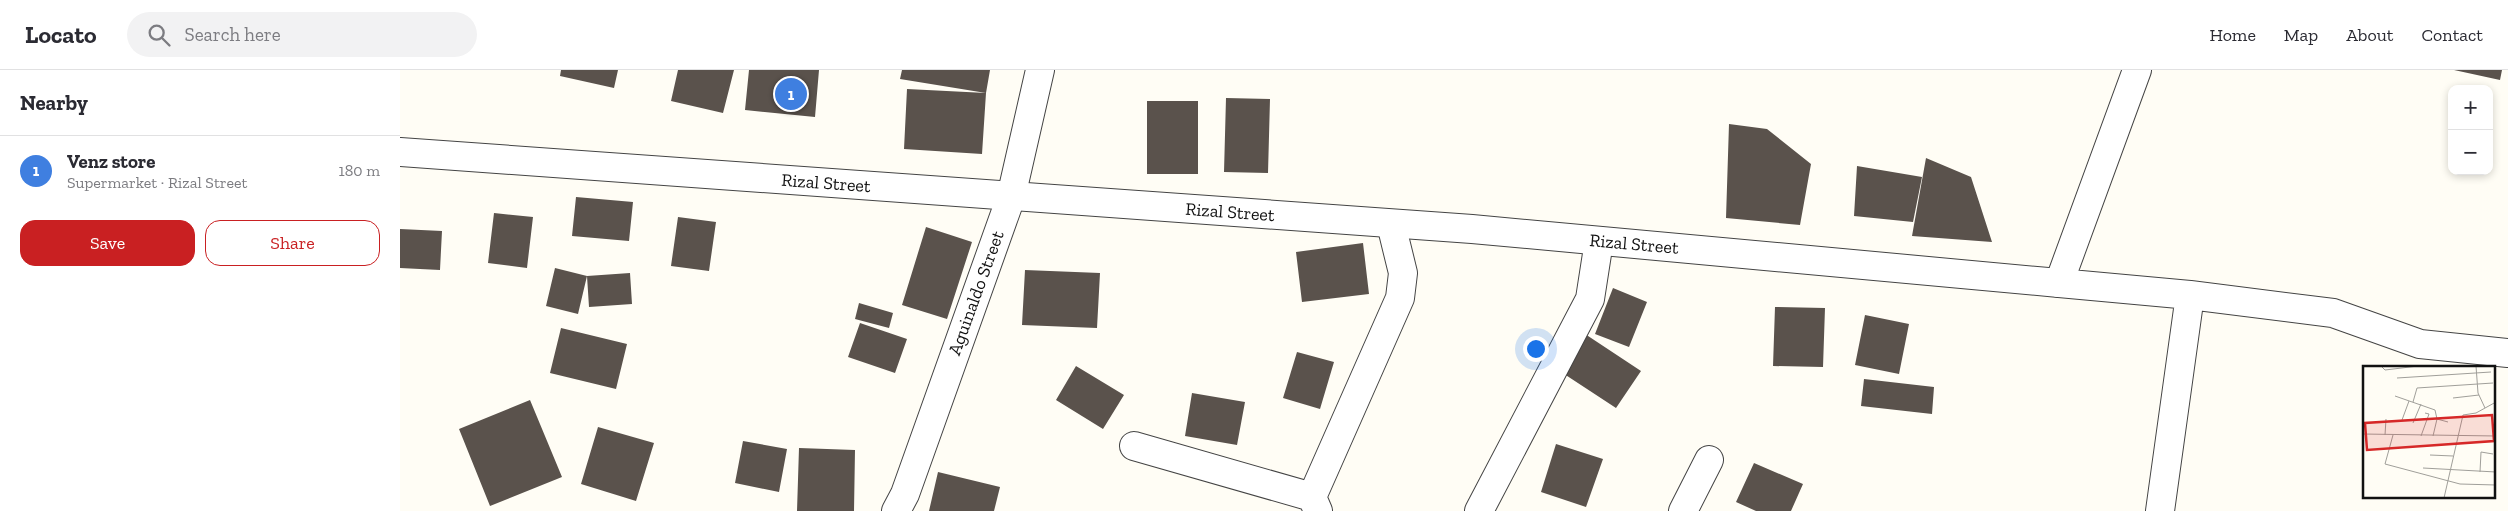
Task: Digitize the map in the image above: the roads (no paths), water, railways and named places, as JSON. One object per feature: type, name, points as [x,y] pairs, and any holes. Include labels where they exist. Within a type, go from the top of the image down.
[{"type":"street","name":"Aguinaldo Street","points":[[896,511],[908,484],[1011,197],[1040,70]]},
{"type":"street","points":[[2059,282],[2137,70]]},
{"type":"street","name":"Rizal Street","points":[[400,152],[1391,224],[2059,282],[2190,295],[2333,313],[2420,344],[2508,353]]},
{"type":"street","points":[[1134,446],[1315,504],[1400,298],[1403,273],[1391,224]]},
{"type":"street","points":[[1480,511],[1590,298],[1599,241]]},
{"type":"street","points":[[2160,511],[2190,295]]},
{"type":"street","points":[[1683,511],[1709,460]]},
{"type":"place","name":"Venz store","points":[[791,94]]}]
